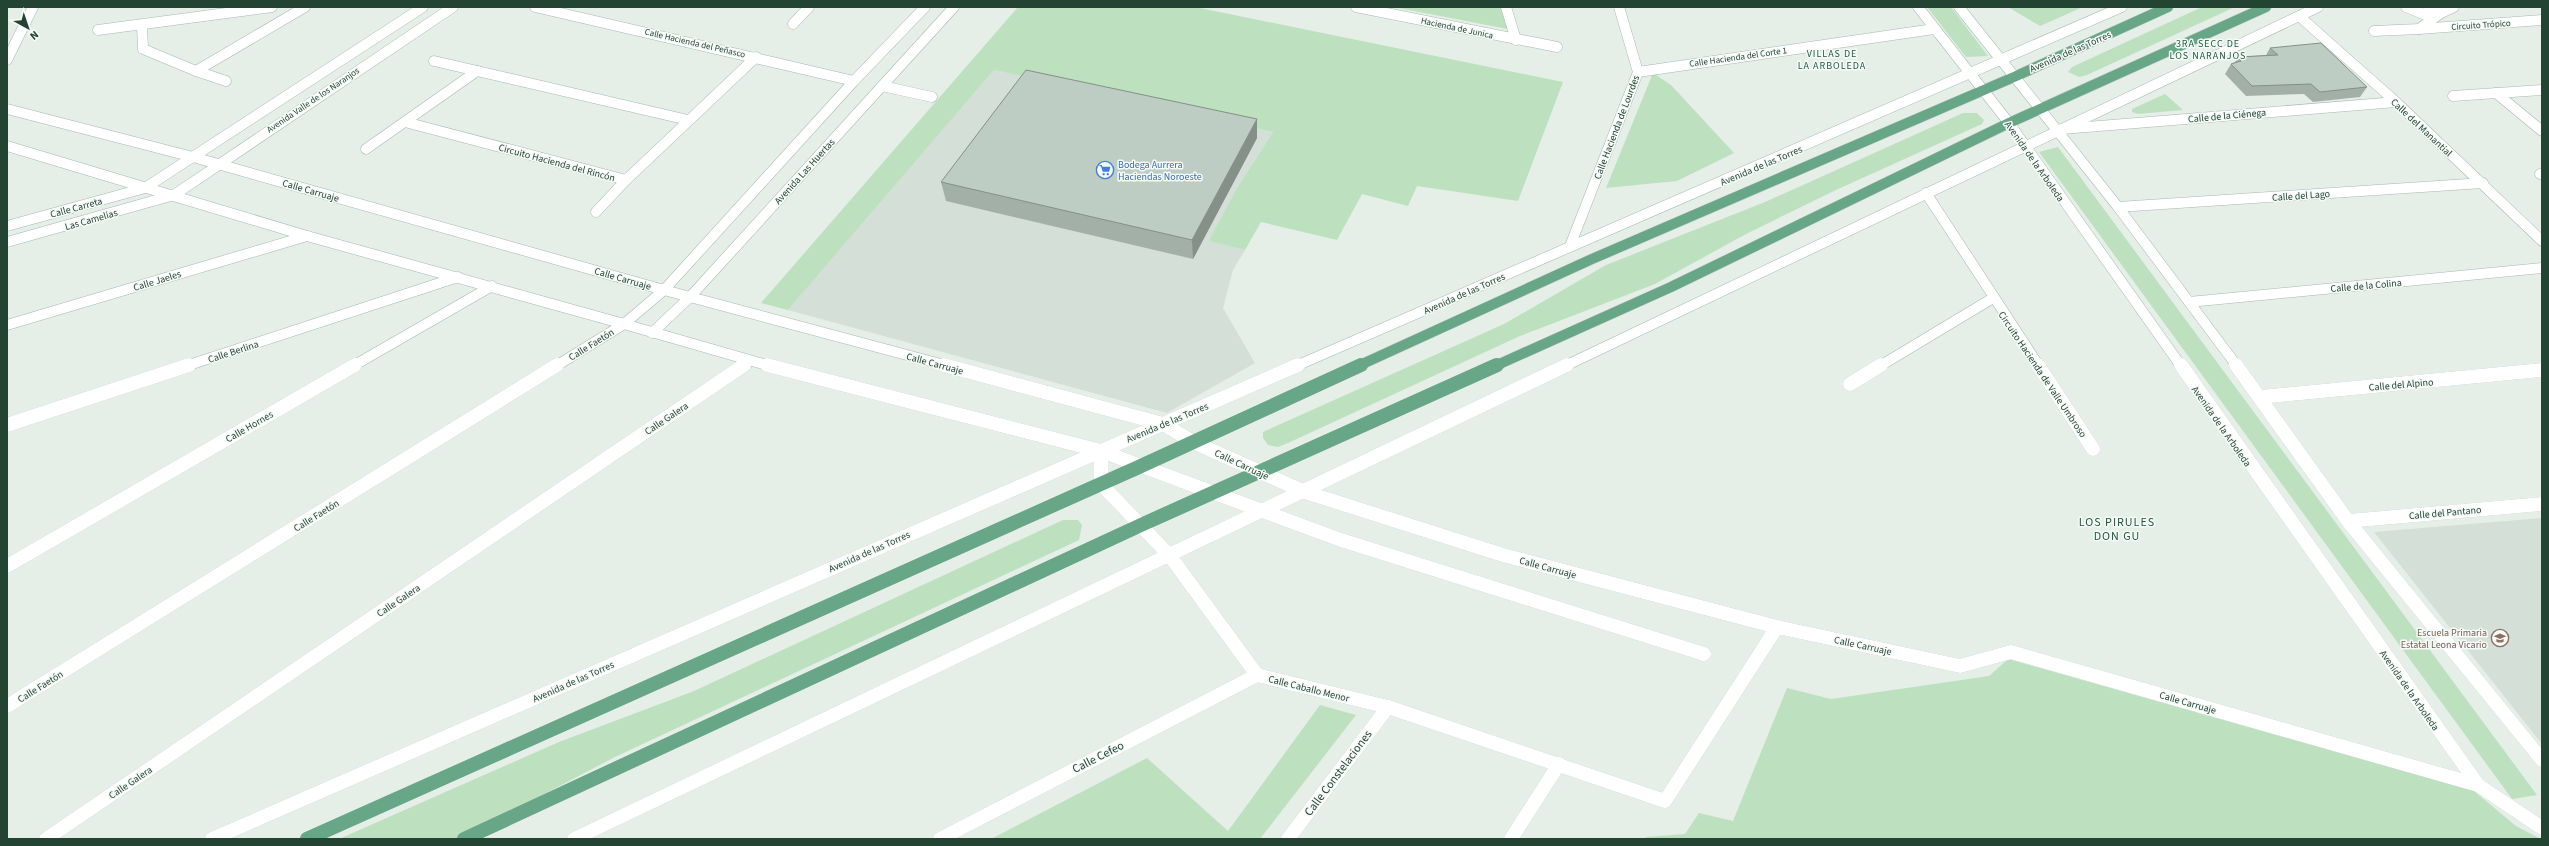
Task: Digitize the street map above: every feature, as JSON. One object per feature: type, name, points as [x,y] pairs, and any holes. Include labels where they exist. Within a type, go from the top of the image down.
[{"type":"main road","name":"Avenida de las Torres","points":[[307,839],[1141,466],[1592,259],[1983,89],[2014,77],[2168,7]]},
{"type":"main road","points":[[464,839],[1140,525],[1672,287],[2009,123],[2266,7]]},
{"type":"street","points":[[7,60],[11,42],[33,7]]},
{"type":"street","points":[[98,30],[142,26],[272,7]]},
{"type":"street","points":[[196,71],[305,7]]},
{"type":"street","name":"Avenida Valle de los Naranjos","points":[[145,188],[423,7]]},
{"type":"street","name":"Avenida Valle de los Naranjos","points":[[174,195],[453,7]]},
{"type":"street","name":"Calle Hacienda del Peñasco","points":[[535,7],[756,57],[854,81]]},
{"type":"street","points":[[793,24],[809,7]]},
{"type":"street","points":[[624,324],[664,290],[854,81],[925,7]]},
{"type":"street","name":"Avenida Las Huertas","points":[[652,333],[690,297],[954,7]]},
{"type":"street","name":"Hacienda de Junica","points":[[1356,7],[1557,47]]},
{"type":"street","points":[[1506,7],[1516,40]]},
{"type":"street","name":"Calle Hacienda de Lourdes","points":[[1570,246],[1638,72],[1618,7]]},
{"type":"street","name":"Avenida de la Arboleda","points":[[1918,7],[2009,123],[2024,148],[2478,785],[2542,828]]},
{"type":"street","points":[[1959,7],[2014,77],[2042,108],[2118,207],[2260,397],[2348,521],[2542,760]]},
{"type":"street","name":"Avenida de las Torres","points":[[212,839],[1570,246],[1971,75],[2122,7]]},
{"type":"street","points":[[574,839],[1260,512],[1305,492],[1926,193],[2024,148],[2058,129],[2318,7]]},
{"type":"street","points":[[2406,7],[2437,16]]},
{"type":"street","name":"Circuito Trópico","points":[[2428,7],[2437,16]]},
{"type":"street","name":"Circuito Trópico","points":[[2419,29],[2437,16],[2454,7]]},
{"type":"street","name":"Calle del Manantial","points":[[2299,16],[2396,102],[2483,183],[2542,241]]},
{"type":"street","name":"Circuito Trópico","points":[[2374,31],[2542,20]]},
{"type":"street","points":[[142,26],[143,49],[196,71],[226,81]]},
{"type":"street","name":"Calle Hacienda del Corte 1","points":[[1638,72],[1934,29]]},
{"type":"street","name":"Circuito Hacienda del Rincón","points":[[405,122],[626,180],[756,57]]},
{"type":"street","points":[[434,62],[688,120]]},
{"type":"street","points":[[366,148],[477,71]]},
{"type":"street","points":[[317,76],[340,83]]},
{"type":"street","points":[[882,86],[932,97]]},
{"type":"street","points":[[2453,96],[2542,90]]},
{"type":"street","points":[[2496,93],[2542,131]]},
{"type":"street","name":"Calle de la Ciénega","points":[[2058,129],[2396,102]]},
{"type":"street","name":"Calle Carruaje","points":[[7,109],[193,157],[664,290],[1163,424],[1193,442],[1305,492],[1503,555],[1777,627],[1960,666],[2011,652],[2478,785]]},
{"type":"street","points":[[7,146],[307,236],[492,286],[750,361],[1101,451],[1210,494],[1341,540],[1704,654]]},
{"type":"street","points":[[596,212],[626,180]]},
{"type":"street","name":"Calle del Lago","points":[[2118,207],[2483,183]]},
{"type":"street","name":"Calle Carreta","points":[[7,226],[145,188]]},
{"type":"street","name":"Circuito Hacienda de Valle Umbroso","points":[[1926,193],[1993,298],[2093,449]]},
{"type":"street","name":"Las Camelias","points":[[7,242],[174,195]]},
{"type":"street","name":"Calle Jaeles","points":[[7,325],[307,236]]},
{"type":"street","name":"Calle de la Colina","points":[[2189,302],[2542,268]]},
{"type":"street","name":"Calle Berlina","points":[[7,425],[458,277]]},
{"type":"street","name":"Calle Hornes","points":[[7,566],[492,286]]},
{"type":"street","points":[[1850,384],[1993,298]]},
{"type":"street","name":"Calle Faetón","points":[[7,706],[624,324]]},
{"type":"street","name":"Calle Galera","points":[[46,839],[750,361]]},
{"type":"street","name":"Calle del Alpino","points":[[2260,397],[2542,370]]},
{"type":"street","points":[[1101,451],[1101,484]]},
{"type":"street","name":"Calle Caballo Menor","points":[[1101,484],[1170,556],[1257,675],[1388,707],[1665,801],[1777,627]]},
{"type":"street","name":"Calle del Pantano","points":[[2348,521],[2542,504]]},
{"type":"street","name":"Calle Cefeo","points":[[940,839],[1257,675]]},
{"type":"street","name":"Calle Constelaciones","points":[[1288,839],[1388,707]]},
{"type":"street","points":[[1511,839],[1559,764]]},
{"type":"shaded area","points":[[994,70],[1273,132],[1237,188],[1210,241],[1245,250],[1233,270],[1223,308],[1255,363],[1167,413],[788,310]]},
{"type":"shaded area","name":"Escuela Primaria Estatal Leona Vicario","points":[[2542,518],[2542,744],[2374,532]]},
{"type":"green space","points":[[1018,7],[1195,7],[1563,82],[1518,201],[1417,186],[1408,206],[1362,194],[1337,240],[1261,222],[1245,250],[1209,241],[1237,188],[1273,132],[994,70],[788,310],[761,303]]},
{"type":"green space","points":[[1393,7],[1503,7],[1513,30]]},
{"type":"green space","points":[[1927,7],[1951,7],[1988,56],[1966,57]]},
{"type":"green space","points":[[2008,7],[2083,7],[2040,26]]},
{"type":"green space","points":[[2202,7],[2235,7],[2087,75],[2079,77],[2068,72],[2072,67]]},
{"type":"green space","points":[[1653,73],[1671,85],[1734,153],[1677,181],[1606,188]]},
{"type":"green space","points":[[2165,94],[2183,110],[2138,114],[2132,112],[2132,109]]},
{"type":"green space","points":[[1963,113],[1977,113],[1984,120],[1982,124],[1836,190],[1746,234],[1655,284],[1520,336],[1278,447],[1268,445],[1263,438],[1263,432],[1504,324],[1606,265],[1765,202]]},
{"type":"green space","points":[[2058,147],[2537,795],[2512,799],[2039,152]]},
{"type":"green space","points":[[1063,520],[1078,520],[1082,525],[1079,540],[615,757],[458,839],[339,839],[559,742],[694,691]]},
{"type":"green space","points":[[2008,659],[2474,791],[2516,826],[2541,839],[1645,839],[1646,837],[1685,834],[1699,813],[1733,821],[1787,688],[1831,699],[1989,676]]},
{"type":"green space","points":[[1320,705],[1356,715],[1260,839],[991,839],[1147,758],[1228,831]]},
{"type":"building","points":[[2321,43],[2367,87],[2320,92],[2311,84],[2252,86],[2231,64],[2241,61],[2238,57],[2278,55],[2270,48]]},
{"type":"building","name":"Bodega Aurrera Haciendas Noroeste","points":[[1026,70],[1257,119],[1192,240],[941,182]]},
{"type":"place","name":"Bodega Aurrera Haciendas Noroeste","points":[[1105,170]]},
{"type":"place","name":"Escuela Primaria Estatal Leona Vicario","points":[[2500,638]]},
{"type":"district","name":"3RA SECC DE LOS NARANJOS","points":[[2208,48]]},
{"type":"district","name":"VILLAS DE LA ARBOLEDA","points":[[1832,58]]},
{"type":"district","name":"LOS PIRULES DON GU","points":[[2117,529]]}]
